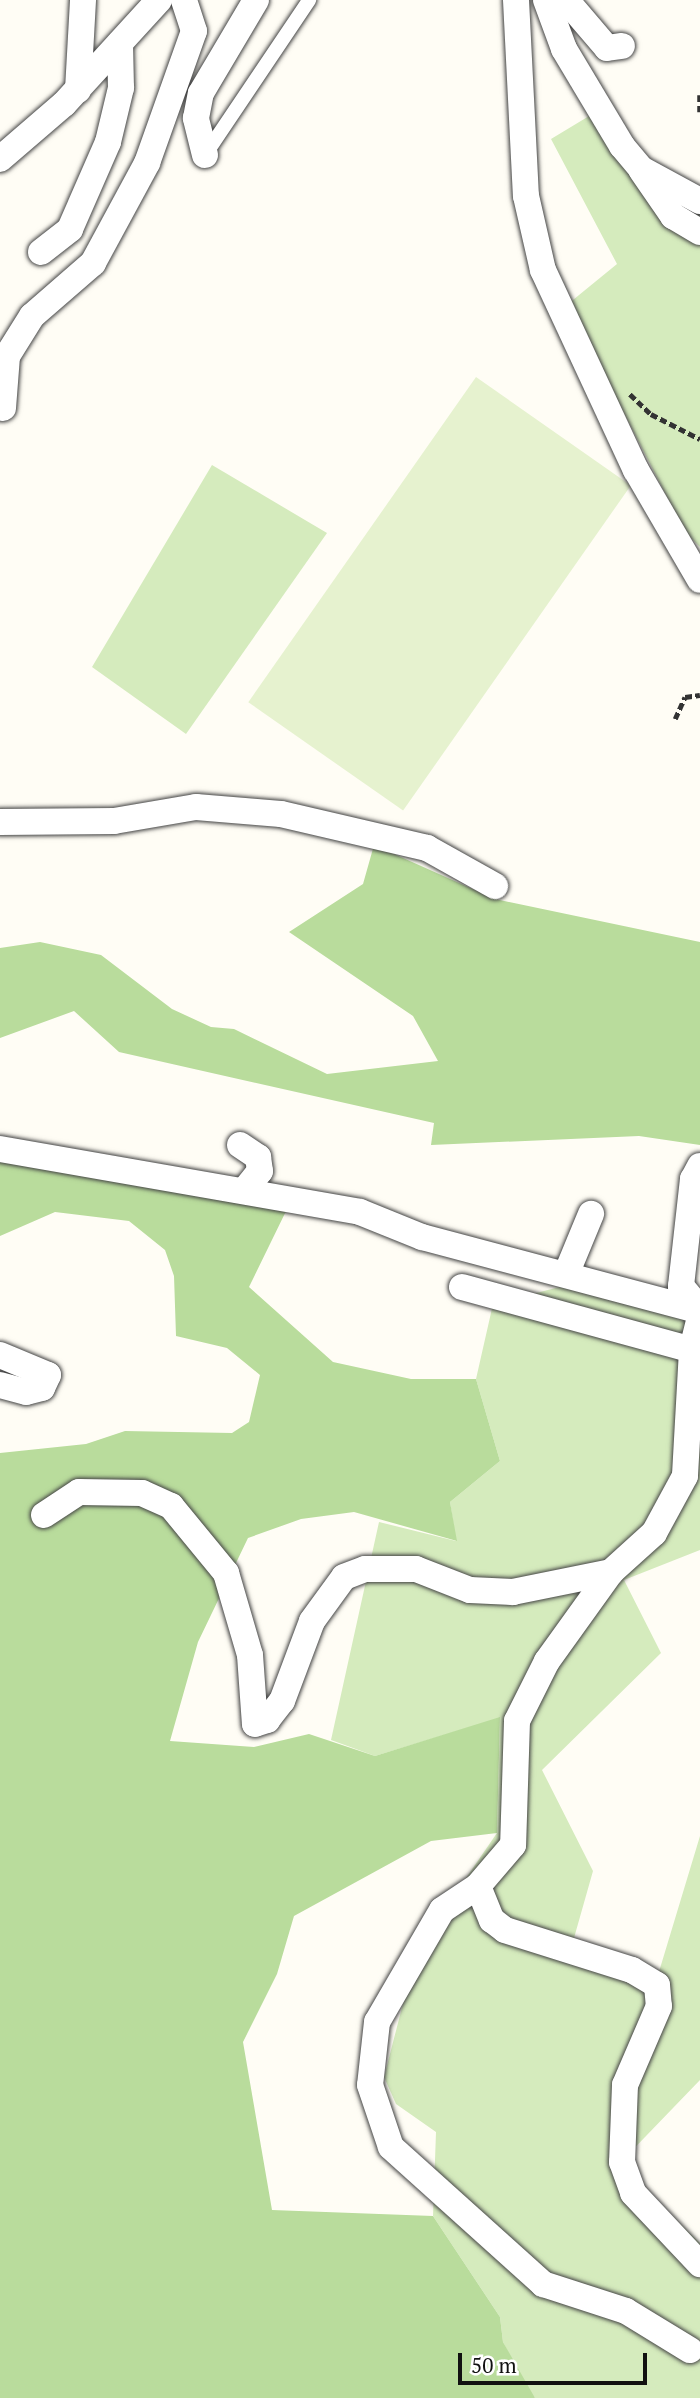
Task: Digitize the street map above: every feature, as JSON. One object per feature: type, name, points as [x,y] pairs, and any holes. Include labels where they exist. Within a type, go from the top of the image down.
[{"type":"street","points":[[78,90],[83,0]]},
{"type":"street","points":[[0,159],[78,90],[159,0]]},
{"type":"street","points":[[3,408],[7,356],[32,316],[93,263],[147,163],[194,31],[184,0]]},
{"type":"street","points":[[205,155],[196,118],[201,93],[256,0]]},
{"type":"street","points":[[516,0],[526,196],[543,270],[636,470],[700,580]]},
{"type":"street","points":[[546,0],[601,115],[673,216],[700,232]]},
{"type":"street","points":[[566,0],[607,48],[622,46]]},
{"type":"street","points":[[41,252],[70,229],[108,142],[121,88],[120,43]]},
{"type":"street","points":[[641,169],[700,201]]},
{"type":"street","points":[[0,822],[114,821],[196,807],[281,814],[427,848],[495,886]]},
{"type":"street","points":[[240,1144],[258,1157],[260,1171],[246,1188]]},
{"type":"street","points":[[0,1149],[246,1188],[360,1212],[422,1237],[567,1272],[700,1310]]},
{"type":"street","points":[[700,1167],[693,1179],[681,1286],[700,1310]]},
{"type":"street","points":[[567,1272],[591,1214]]},
{"type":"street","points":[[462,1287],[692,1350]]},
{"type":"street","points":[[690,2350],[626,2311],[543,2284],[391,2147],[370,2085],[377,2022],[442,1910],[478,1886],[513,1845],[517,1721],[566,1630],[611,1572],[654,1533],[685,1476],[692,1350],[700,1317]]},
{"type":"street","points":[[0,1355],[48,1375],[42,1388],[26,1392],[0,1385]]},
{"type":"street","points":[[44,1515],[79,1492],[142,1493],[171,1507],[226,1573],[250,1655],[255,1724],[267,1720],[282,1701],[312,1621],[344,1577],[365,1569],[416,1569],[470,1590],[513,1592],[611,1572]]},
{"type":"street","points":[[478,1886],[492,1920],[505,1930],[632,1970],[657,1985],[659,2006],[625,2085],[622,2162],[633,2193],[700,2264]]},
{"type":"lane","points":[[205,155],[309,0]]},
{"type":"path","points":[[700,95],[700,111]]},
{"type":"path","points":[[622,386],[651,414],[700,439]]},
{"type":"path","points":[[675,719],[685,697],[700,695]]},
{"type":"green space","points":[[609,104],[636,166],[700,187],[700,547],[685,532],[568,304],[617,264],[551,139]]},
{"type":"green space","points":[[476,377],[631,485],[403,811],[248,702]]},
{"type":"green space","points":[[212,465],[327,533],[186,734],[92,667]]},
{"type":"green space","points":[[374,845],[495,899],[700,942],[700,1145],[639,1136],[431,1145],[434,1123],[119,1052],[74,1011],[0,1038],[0,948],[40,942],[101,955],[172,1009],[211,1027],[234,1029],[327,1074],[438,1061],[413,1016],[289,932],[363,884]]},
{"type":"green space","points":[[0,1156],[290,1203],[249,1287],[333,1362],[411,1379],[476,1379],[500,1461],[450,1502],[457,1541],[354,1512],[301,1519],[248,1538],[198,1642],[170,1741],[254,1747],[309,1734],[375,1756],[500,1717],[497,1833],[431,1841],[294,1916],[277,1974],[243,2042],[272,2210],[433,2216],[500,2317],[503,2342],[535,2398],[0,2398],[0,1453],[86,1444],[125,1431],[232,1433],[249,1422],[260,1375],[227,1348],[176,1336],[174,1276],[165,1250],[129,1221],[55,1212],[0,1236]]},
{"type":"green space","points":[[579,1282],[700,1321],[700,1550],[624,1580],[661,1653],[542,1770],[593,1871],[574,1938],[658,1975],[700,1836],[700,2080],[619,2164],[700,2243],[700,2398],[535,2398],[527,2390],[503,2342],[500,2317],[433,2216],[436,2132],[396,2104],[384,2077],[405,1996],[444,1910],[497,1833],[500,1718],[375,1756],[331,1740],[379,1522],[456,1541],[450,1502],[500,1461],[476,1379],[493,1304]]}]
